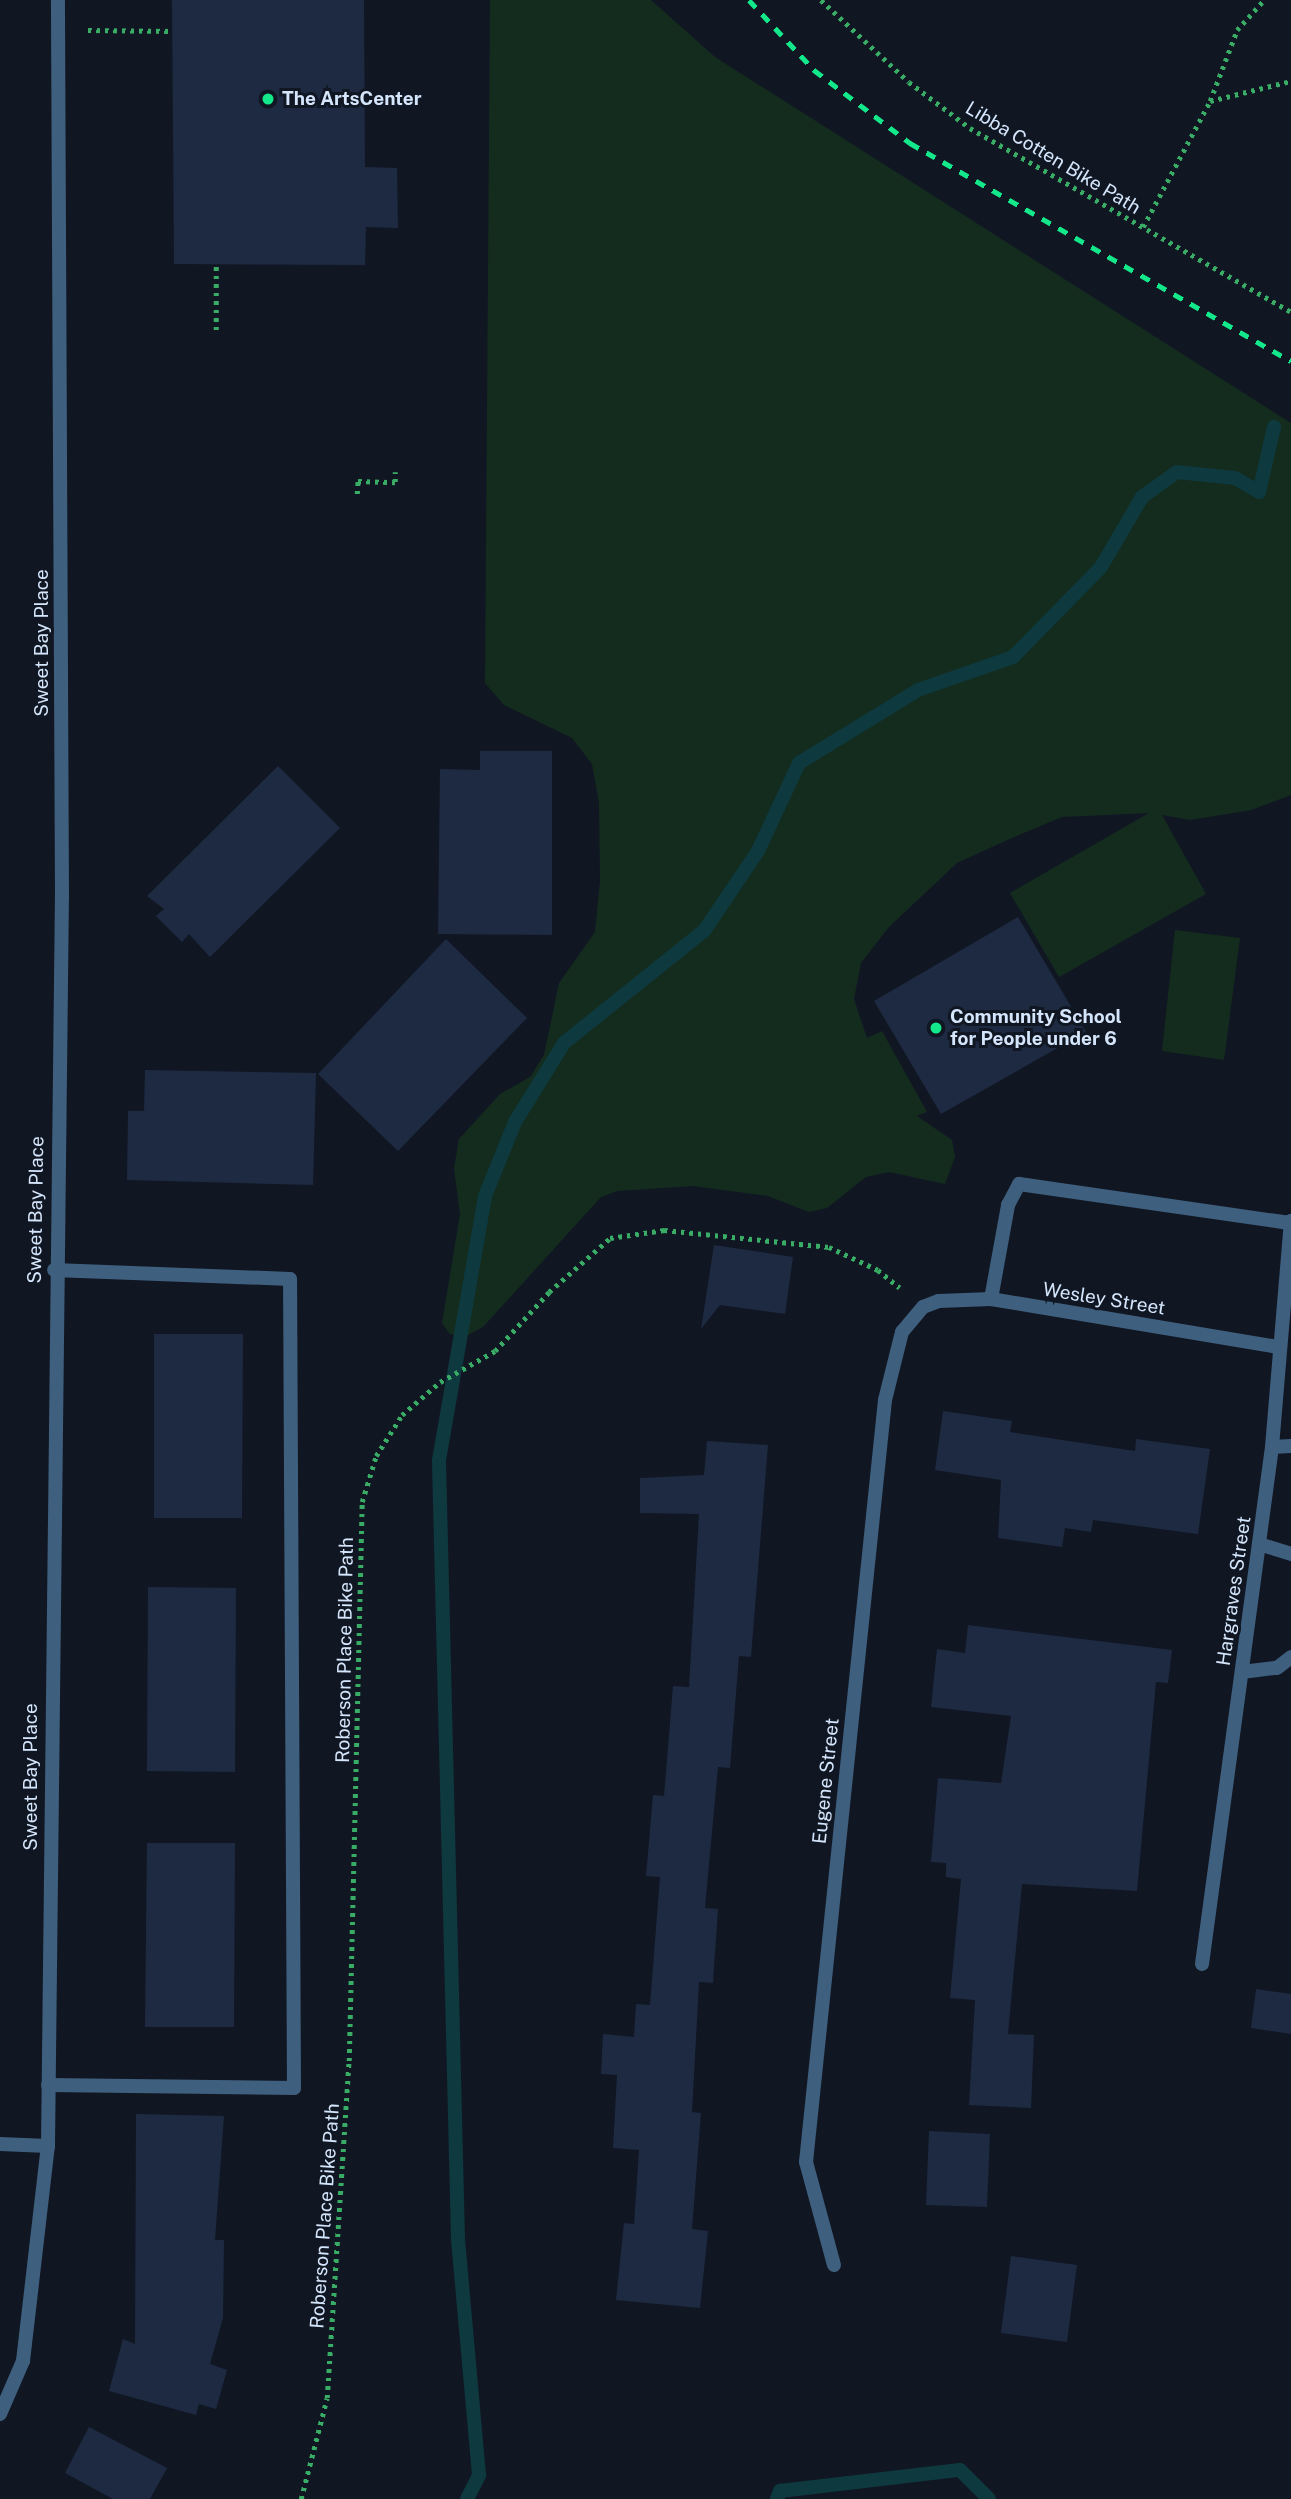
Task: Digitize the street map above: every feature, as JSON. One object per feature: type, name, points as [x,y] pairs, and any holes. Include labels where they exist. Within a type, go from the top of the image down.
[{"type":"street","name":"Sweet Bay Place","points":[[0,2414],[23,2361],[48,2146],[54,1270],[62,896],[58,0]]},
{"type":"street","points":[[991,1299],[1008,1205],[1019,1184],[1291,1222]]},
{"type":"street","name":"Hargraves Street","points":[[1202,1964],[1272,1447],[1291,1222]]},
{"type":"street","points":[[48,2085],[294,2088],[290,1279],[54,1270]]},
{"type":"street","name":"Wesley Street","points":[[923,1307],[939,1301],[991,1299],[1279,1347]]},
{"type":"street","name":"Eugene Street","points":[[834,2265],[806,2162],[885,1400],[898,1342],[923,1307]]},
{"type":"street","points":[[1272,1447],[1291,1446]]},
{"type":"street","points":[[1259,1544],[1291,1555]]},
{"type":"street","points":[[1242,1672],[1277,1668],[1291,1657]]},
{"type":"street","points":[[0,2144],[48,2146]]},
{"type":"path","name":"Libba Cotten Bike Path","points":[[821,0],[909,82],[970,128],[1291,312]]},
{"type":"path","points":[[1143,228],[1210,101],[1237,30],[1264,0]]},
{"type":"path","points":[[87,30],[172,31]]},
{"type":"path","points":[[1210,101],[1291,81]]},
{"type":"path","points":[[216,265],[216,330]]},
{"type":"path","points":[[357,494],[358,481],[395,482],[396,472]]},
{"type":"path","name":"Roberson Place Bike Path","points":[[301,2499],[327,2398],[349,2062],[362,1502],[376,1456],[402,1415],[440,1382],[495,1351],[549,1292],[610,1238],[664,1230],[829,1247],[878,1270],[923,1307]]},
{"type":"green space","points":[[490,0],[651,0],[715,57],[1291,423],[1291,795],[1251,810],[1190,820],[1162,815],[1206,894],[1059,977],[1010,893],[1149,813],[1062,817],[1005,841],[957,863],[889,927],[861,963],[854,999],[867,1038],[882,1031],[927,1112],[917,1116],[952,1140],[955,1157],[945,1184],[889,1172],[866,1177],[827,1208],[809,1212],[768,1196],[693,1186],[617,1191],[601,1197],[483,1327],[468,1335],[450,1334],[442,1323],[460,1214],[454,1168],[459,1139],[500,1094],[530,1077],[544,1055],[559,983],[595,932],[600,881],[599,803],[592,764],[572,738],[504,705],[485,683]]},
{"type":"green space","points":[[1175,930],[1240,938],[1224,1060],[1162,1051]]},
{"type":"building","name":"The ArtsCenter","points":[[172,0],[364,0],[365,167],[397,168],[398,228],[366,227],[365,265],[174,264]]},
{"type":"building","points":[[480,751],[552,751],[552,935],[438,934],[440,769],[480,770]]},
{"type":"building","points":[[278,766],[340,828],[210,957],[189,934],[182,942],[156,916],[164,909],[147,896]]},
{"type":"building","points":[[1018,917],[1086,1032],[941,1114],[874,1001]]},
{"type":"building","points":[[446,939],[527,1018],[398,1151],[318,1074]]},
{"type":"building","points":[[145,1070],[316,1073],[313,1185],[127,1180],[128,1111],[144,1111]]},
{"type":"building","points":[[714,1245],[793,1257],[785,1314],[720,1305],[701,1329]]},
{"type":"building","points":[[154,1334],[243,1334],[242,1518],[154,1518]]},
{"type":"building","points":[[943,1411],[1012,1421],[1010,1432],[1135,1451],[1136,1439],[1210,1449],[1198,1534],[1093,1520],[1091,1532],[1065,1528],[1062,1547],[998,1538],[1001,1480],[935,1470]]},
{"type":"building","points":[[707,1441],[768,1445],[751,1657],[739,1656],[730,1768],[718,1767],[705,1908],[718,1909],[713,1983],[699,1982],[692,2112],[701,2113],[692,2229],[708,2231],[700,2308],[616,2300],[624,2223],[634,2224],[639,2150],[613,2148],[617,2075],[601,2074],[603,2034],[634,2037],[636,2004],[650,2005],[660,1877],[646,1876],[653,1795],[664,1796],[673,1686],[689,1687],[699,1514],[640,1513],[640,1478],[704,1475]]},
{"type":"building","points":[[148,1587],[236,1588],[235,1772],[147,1771]]},
{"type":"building","points":[[968,1625],[1172,1650],[1168,1683],[1156,1682],[1137,1891],[1022,1884],[1008,2034],[1034,2035],[1031,2108],[969,2105],[975,2000],[950,1998],[961,1879],[946,1877],[946,1863],[931,1862],[938,1778],[1001,1783],[1011,1716],[931,1707],[937,1649],[965,1653]]},
{"type":"building","points":[[147,1843],[235,1843],[234,2027],[145,2027]]},
{"type":"building","points":[[1256,1989],[1291,1994],[1291,2034],[1251,2028]]},
{"type":"building","points":[[136,2114],[224,2116],[215,2240],[224,2240],[223,2318],[210,2364],[227,2370],[216,2409],[199,2404],[196,2415],[109,2391],[123,2339],[135,2344]]},
{"type":"building","points":[[929,2131],[990,2134],[987,2207],[926,2205]]},
{"type":"building","points":[[1011,2256],[1077,2265],[1067,2342],[1001,2333]]},
{"type":"building","points":[[89,2427],[167,2468],[150,2499],[113,2499],[65,2473]]},
{"type":"waterway","points":[[467,2499],[479,2475],[458,2239],[439,1460],[485,1196],[515,1122],[564,1043],[704,931],[758,851],[799,763],[918,690],[1013,657],[1101,567],[1142,497],[1177,472],[1235,478],[1259,492],[1274,427]]},
{"type":"waterway","points":[[777,2499],[780,2491],[960,2470],[989,2499]]},
{"type":"railway","points":[[749,0],[814,70],[910,143],[1291,361]]},
{"type":"place","name":"The ArtsCenter","points":[[268,99]]},
{"type":"place","name":"Community School for People under 6","points":[[936,1028]]}]
